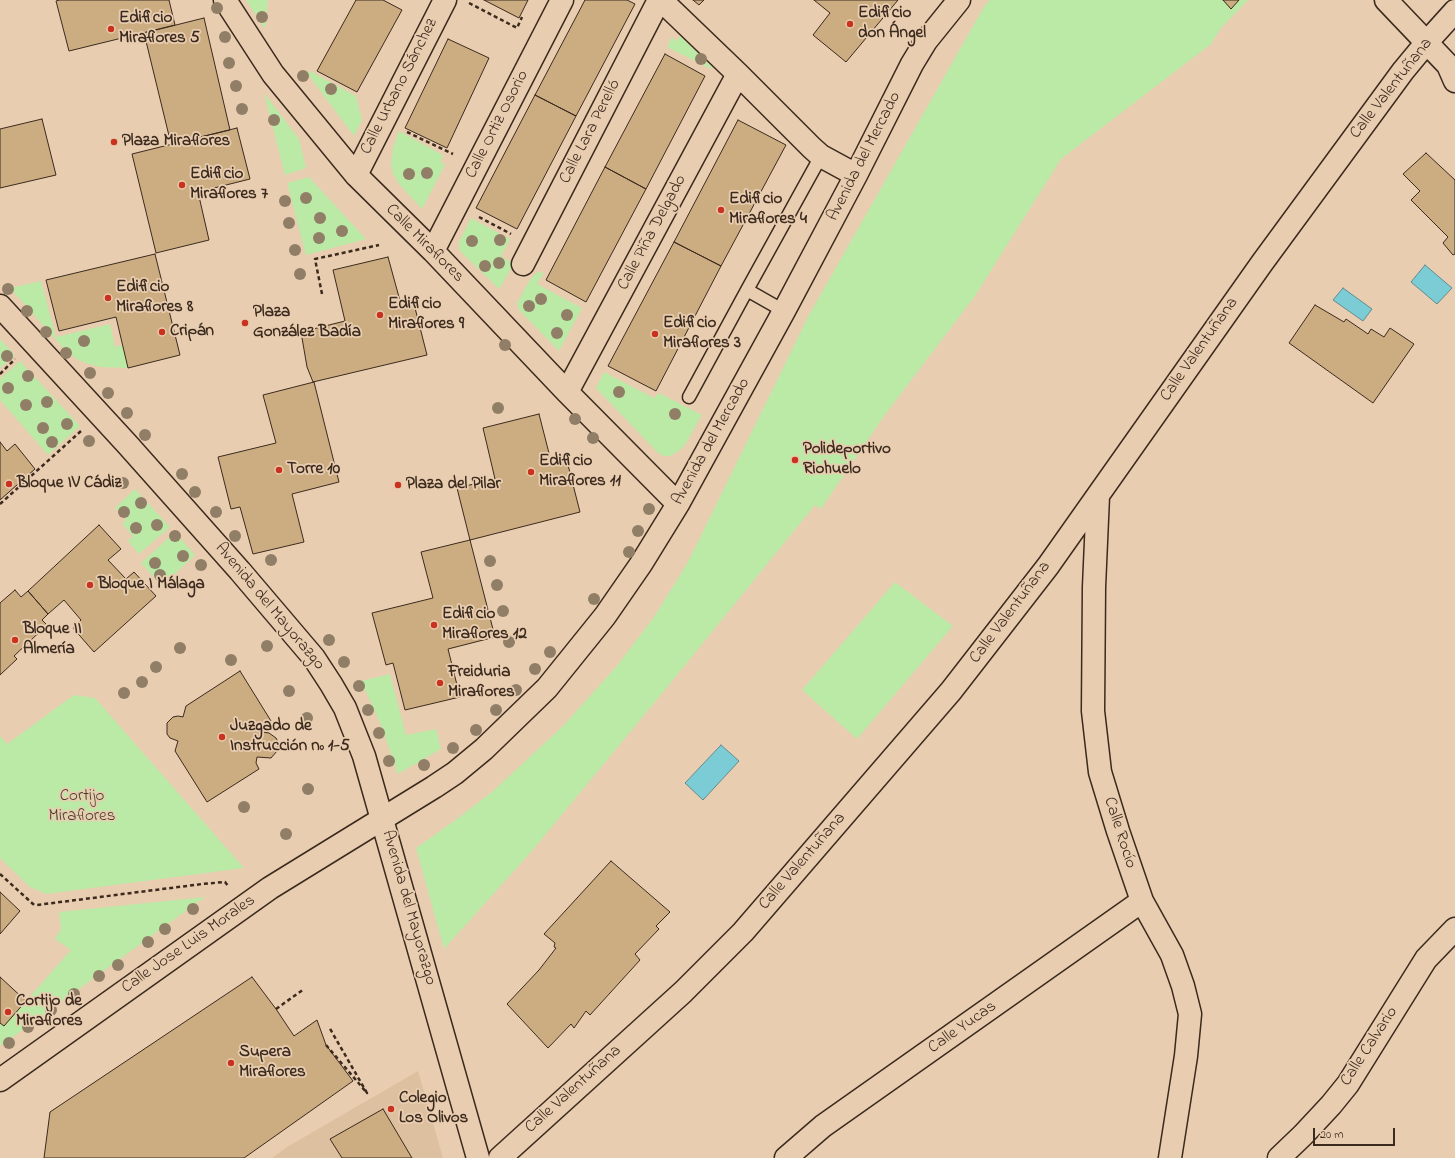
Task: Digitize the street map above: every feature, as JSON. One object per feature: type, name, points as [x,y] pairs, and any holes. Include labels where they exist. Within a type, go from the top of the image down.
[{"type":"street","name":"Calle Miraflores","points":[[226,0],[273,74],[356,175],[433,251],[567,392],[678,504]]},
{"type":"street","name":"Calle Urbano Sánchez","points":[[356,175],[445,0]]},
{"type":"street","name":"Calle Ortiz Osorio","points":[[433,251],[562,0]]},
{"type":"street","points":[[660,0],[822,156],[856,175]]},
{"type":"street","name":"Calle Lara Perelló","points":[[523,264],[660,0]]},
{"type":"street","name":"Avenida del Mercado","points":[[382,818],[434,788],[484,749],[547,688],[605,616],[641,564],[678,504],[784,311],[856,175],[912,64],[926,41],[959,0]]},
{"type":"street","points":[[1386,0],[1448,65],[1455,81]]},
{"type":"street","name":"Calle Valentuñana","points":[[500,1158],[682,992],[743,932],[951,691],[1048,566],[1262,263],[1403,71],[1455,11]]},
{"type":"street","name":"Calle Piña Delgado","points":[[567,392],[738,74]]},
{"type":"street","name":"Avenida del Mayorazgo","points":[[0,306],[144,462],[240,571],[314,658],[345,708],[364,756],[478,1158]]},
{"type":"street","name":"Calle Rocío","points":[[1098,496],[1094,587],[1093,711],[1100,772],[1113,816],[1142,901],[1172,955],[1183,986],[1190,1014],[1186,1056],[1170,1158]]},
{"type":"street","name":"Calle Jose Luis Morales","points":[[0,1080],[270,888],[382,818]]},
{"type":"street","name":"Calle Yucas","points":[[786,1158],[823,1126],[1142,901]]},
{"type":"street","name":"Calle Calvario","points":[[1279,1158],[1331,1105],[1348,1084],[1426,959],[1455,929]]},
{"type":"lane","points":[[689,398],[822,156]]},
{"type":"lane","points":[[747,290],[784,311]]},
{"type":"path","points":[[467,2],[517,28],[522,16]]},
{"type":"path","points":[[404,131],[453,154]]},
{"type":"path","points":[[476,215],[514,235]]},
{"type":"path","points":[[322,294],[314,259],[379,245]]},
{"type":"path","points":[[0,504],[84,428]]},
{"type":"path","points":[[0,874],[33,904],[37,905],[225,882],[230,888]]},
{"type":"path","points":[[276,1009],[304,989]]},
{"type":"path","points":[[326,1045],[367,1093],[330,1027]]},
{"type":"shaded area","name":"Colegio Los Olivos","points":[[418,1071],[443,1158],[272,1158],[287,1147]]},
{"type":"green space","points":[[246,0],[268,0],[265,29]]},
{"type":"green space","name":"Polideportivo Riohuelo","points":[[990,0],[1248,0],[1221,28],[1211,44],[1061,159],[975,296],[884,416],[821,509],[815,505],[531,852],[444,949],[416,848],[492,792],[562,727],[616,667],[654,617],[688,562],[809,315],[985,5]]},
{"type":"green space","points":[[680,36],[712,67],[711,69],[667,47],[672,37],[676,41]]},
{"type":"green space","points":[[310,71],[356,96],[362,120],[354,136],[307,73]]},
{"type":"green space","points":[[264,93],[299,139],[306,168],[285,175]]},
{"type":"green space","points":[[399,131],[443,155],[441,162],[445,165],[422,209],[399,184],[393,174],[391,163],[393,148]]},
{"type":"green space","points":[[309,177],[366,239],[306,255],[287,183]]},
{"type":"green space","points":[[471,218],[510,239],[501,256],[514,264],[499,289],[459,250],[459,242]]},
{"type":"green space","points":[[538,272],[544,273],[537,284],[582,308],[559,351],[519,310],[517,303],[531,278]]},
{"type":"green space","points":[[41,281],[56,337],[110,324],[115,347],[123,345],[128,368],[100,367],[85,363],[66,351],[10,288]]},
{"type":"green space","points":[[0,339],[15,355],[0,368]]},
{"type":"green space","points":[[20,361],[80,426],[48,455],[0,400],[0,379]]},
{"type":"green space","points":[[604,372],[654,398],[659,393],[702,415],[685,445],[679,451],[670,456],[664,456],[658,453],[596,388]]},
{"type":"green space","points":[[135,489],[170,527],[139,554],[128,541],[133,536],[122,524],[126,520],[115,508]]},
{"type":"green space","points":[[175,532],[195,555],[162,586],[141,563]]},
{"type":"green space","points":[[895,582],[953,626],[857,739],[802,690]]},
{"type":"green space","points":[[390,674],[406,735],[436,729],[441,749],[398,774],[381,725],[361,681]]},
{"type":"green space","name":"Cortijo Miraflores","points":[[74,695],[95,698],[244,868],[46,894],[30,887],[0,858],[0,736],[7,744]]},
{"type":"green space","points":[[205,897],[0,1046],[0,1023],[4,1026],[71,950],[55,939],[61,929],[59,912]]},
{"type":"water","points":[[1425,265],[1452,288],[1437,304],[1411,282]]},
{"type":"water","points":[[1343,288],[1372,309],[1363,321],[1333,300]]},
{"type":"water","points":[[721,745],[739,761],[703,800],[685,783]]},
{"type":"building","name":"Edificio Miraflores 5","points":[[169,0],[175,25],[69,51],[56,1]]},
{"type":"building","points":[[356,0],[383,0],[402,10],[357,92],[317,71]]},
{"type":"building","points":[[484,0],[528,0],[519,18]]},
{"type":"building","points":[[585,0],[627,0],[635,4],[576,116],[535,95]]},
{"type":"building","points":[[693,0],[704,0],[699,5]]},
{"type":"building","name":"Edificio don Ángel","points":[[814,0],[898,0],[846,62],[813,35],[830,13]]},
{"type":"building","points":[[1223,0],[1239,0],[1231,9]]},
{"type":"building","points":[[204,18],[230,130],[171,144],[144,33]]},
{"type":"building","points":[[448,39],[489,58],[447,148],[405,128]]},
{"type":"building","points":[[665,54],[705,76],[646,189],[605,167]]},
{"type":"building","points":[[535,95],[576,116],[517,229],[476,208]]},
{"type":"building","points":[[42,119],[56,175],[0,188],[0,129]]},
{"type":"building","name":"Edificio Miraflores 4","points":[[738,120],[786,145],[721,266],[674,242]]},
{"type":"building","name":"Edificio Miraflores 7","points":[[237,128],[250,179],[198,192],[209,240],[156,253],[132,154]]},
{"type":"building","points":[[1426,153],[1455,180],[1455,254],[1453,255],[1443,243],[1448,237],[1411,200],[1420,191],[1403,174]]},
{"type":"building","points":[[605,167],[646,189],[586,302],[546,280]]},
{"type":"building","name":"Edificio Miraflores 3","points":[[674,242],[721,266],[656,391],[608,366]]},
{"type":"building","name":"Edificio Miraflores 8","points":[[155,254],[180,355],[128,368],[116,317],[59,331],[46,280]]},
{"type":"building","name":"Edificio Miraflores 9","points":[[388,257],[402,308],[414,304],[427,355],[313,382],[307,367],[301,332],[345,321],[333,270]]},
{"type":"building","points":[[1315,305],[1344,322],[1346,319],[1368,334],[1371,329],[1384,337],[1390,328],[1414,344],[1373,403],[1289,343]]},
{"type":"building","name":"Torre 10","points":[[314,382],[339,482],[292,494],[304,542],[253,554],[240,507],[231,509],[218,457],[276,443],[263,395]]},
{"type":"building","name":"Edificio Miraflores 11","points":[[539,414],[552,465],[567,461],[580,512],[470,540],[457,488],[495,479],[483,428]]},
{"type":"building","name":"Bloque IV Cádiz","points":[[0,442],[7,451],[15,444],[35,469],[0,500]]},
{"type":"building","name":"Bloque I Málaga","points":[[99,525],[121,549],[108,560],[126,579],[134,572],[156,596],[94,652],[73,628],[81,620],[64,600],[48,614],[28,591]]},
{"type":"building","name":"Edificio Miraflores 12","points":[[470,540],[495,637],[448,649],[460,697],[405,710],[393,663],[386,665],[372,613],[433,598],[421,552]]},
{"type":"building","name":"Bloque II Almería","points":[[15,590],[21,597],[28,591],[48,614],[42,620],[47,625],[14,656],[17,659],[0,675],[0,603]]},
{"type":"building","name":"Juzgado de Instrucción nº 1-5","points":[[240,671],[271,721],[265,724],[263,732],[269,733],[276,738],[278,742],[277,751],[271,758],[257,757],[256,763],[259,769],[207,802],[175,751],[178,741],[170,738],[167,734],[167,723],[173,717],[183,717],[186,706]]},
{"type":"building","points":[[611,861],[670,912],[656,926],[659,929],[635,954],[640,960],[590,1015],[586,1011],[574,1028],[571,1024],[548,1048],[507,1004],[539,970],[556,948],[554,947],[555,943],[544,934]]},
{"type":"building","points":[[0,892],[20,911],[0,934]]},
{"type":"building","name":"Cortijo de Miraflores","points":[[0,977],[26,1001],[4,1026],[0,1023]]},
{"type":"building","name":"Supera Miraflores","points":[[252,977],[294,1036],[317,1020],[326,1045],[353,1081],[244,1158],[44,1158],[50,1112]]},
{"type":"building","points":[[383,1109],[412,1158],[342,1158],[330,1139]]},
{"type":"place","name":"Edificio don Ángel","points":[[850,24]]},
{"type":"place","name":"Edificio Miraflores 5","points":[[111,29]]},
{"type":"place","name":"Plaza Miraflores","points":[[114,142]]},
{"type":"place","name":"Edificio Miraflores 7","points":[[182,185]]},
{"type":"place","name":"Edificio Miraflores 4","points":[[721,210]]},
{"type":"place","name":"Edificio Miraflores 8","points":[[108,298]]},
{"type":"place","name":"Edificio Miraflores 9","points":[[380,315]]},
{"type":"place","name":"Plaza González Badía","points":[[245,323]]},
{"type":"place","name":"Cripán","points":[[162,332]]},
{"type":"place","name":"Edificio Miraflores 3","points":[[655,334]]},
{"type":"place","name":"Polideportivo Riohuelo","points":[[795,460]]},
{"type":"place","name":"Torre 10","points":[[279,470]]},
{"type":"place","name":"Edificio Miraflores 11","points":[[531,472]]},
{"type":"place","name":"Bloque IV Cádiz","points":[[9,484]]},
{"type":"place","name":"Plaza del Pilar","points":[[398,485]]},
{"type":"place","name":"Bloque I Málaga","points":[[90,585]]},
{"type":"place","name":"Edificio Miraflores 12","points":[[434,625]]},
{"type":"place","name":"Bloque II Almería","points":[[15,640]]},
{"type":"place","name":"Freiduria Miraflores","points":[[440,683]]},
{"type":"place","name":"Juzgado de Instrucción nº 1-5","points":[[222,737]]},
{"type":"place","name":"Cortijo de Miraflores","points":[[8,1012]]},
{"type":"place","name":"Supera Miraflores","points":[[231,1063]]},
{"type":"place","name":"Colegio Los Olivos","points":[[391,1109]]}]
